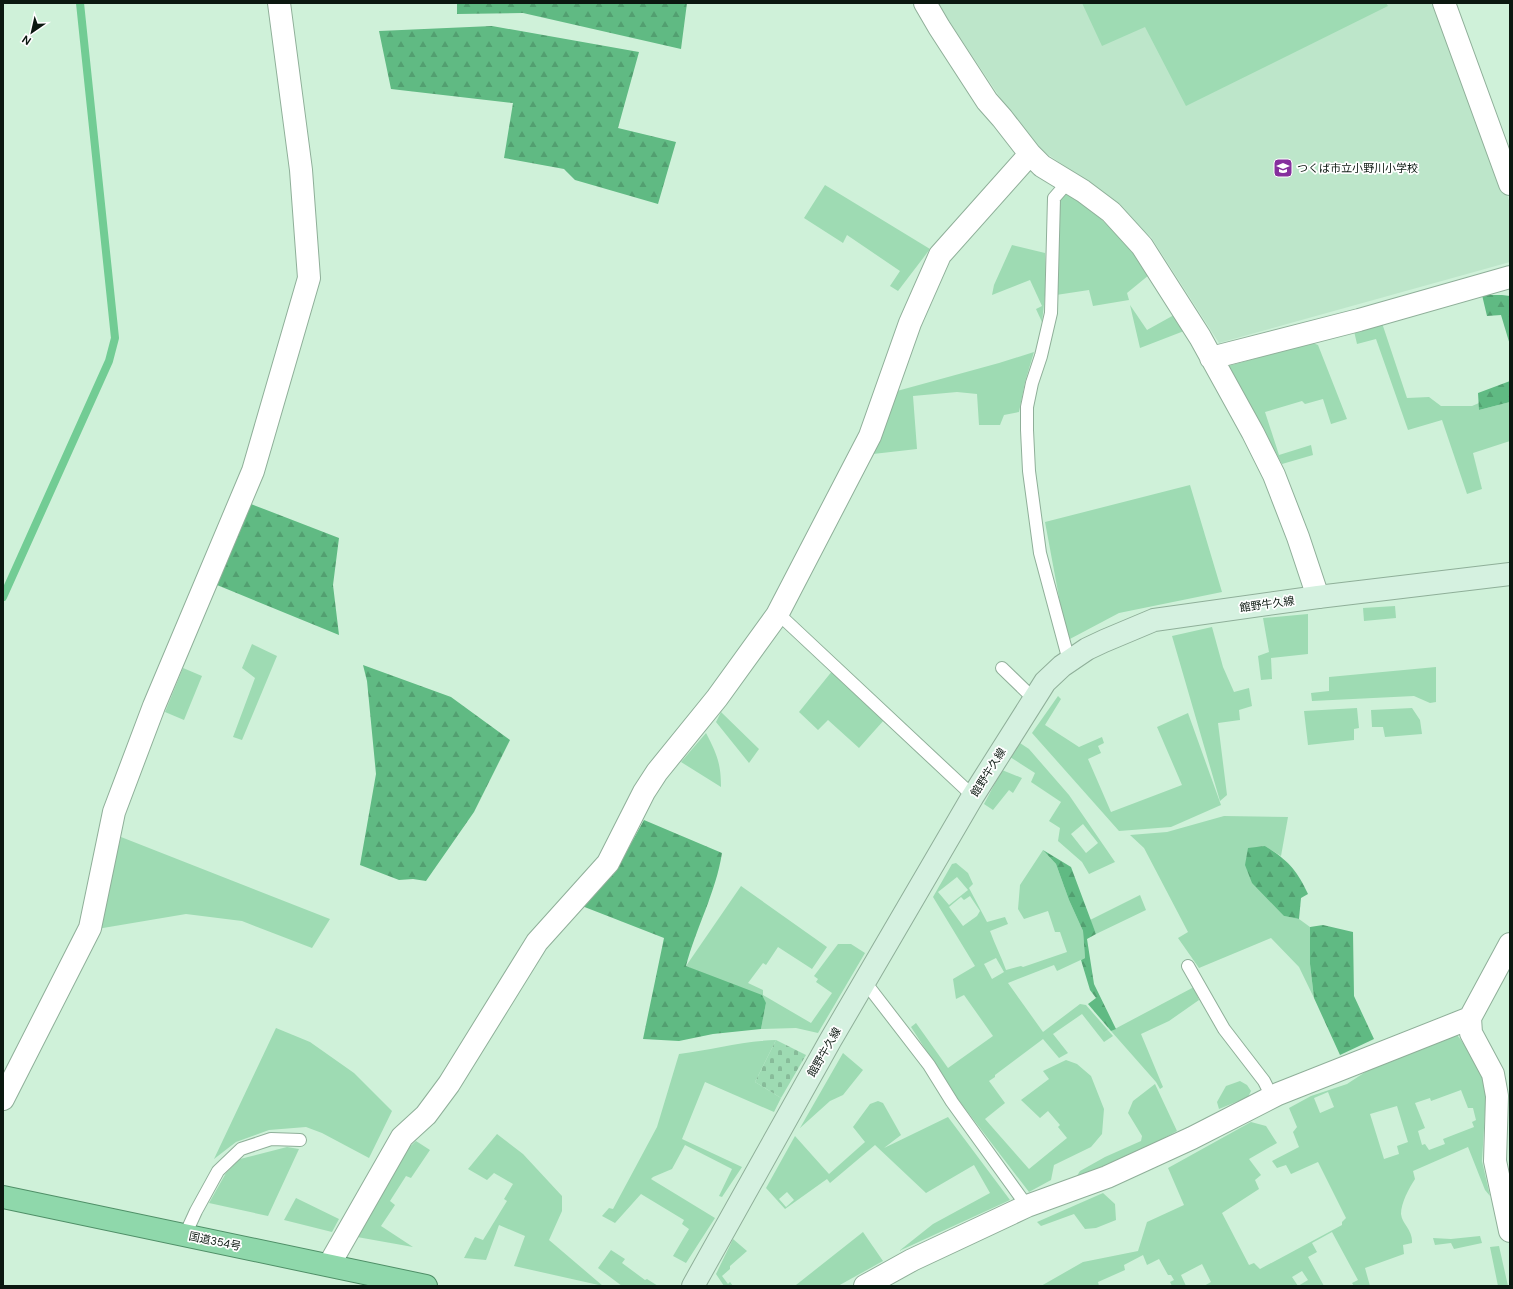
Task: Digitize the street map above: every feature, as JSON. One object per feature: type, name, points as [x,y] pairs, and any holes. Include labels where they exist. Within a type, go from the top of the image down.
[{"type":"highway","name":"国道354号","points":[[3,1197],[328,1264],[426,1286]]},
{"type":"main road","name":"館野牛久線","points":[[693,1286],[865,982],[973,796],[1045,682],[1069,661],[1104,641],[1154,620],[1318,597],[1510,574]]},
{"type":"street","points":[[3,1099],[90,928],[114,812],[154,706],[253,471],[309,278],[301,170],[279,3]]},
{"type":"street","points":[[926,3],[939,27],[987,101],[1030,154],[1042,166],[1111,212],[1142,246],[1200,337],[1253,433],[1274,475],[1298,537],[1318,597]]},
{"type":"street","points":[[1444,3],[1510,184]]},
{"type":"street","points":[[328,1264],[402,1137],[426,1115],[449,1084],[537,942],[608,863],[644,792],[658,772],[717,698],[777,615],[870,436],[910,322],[940,255],[1030,154]]},
{"type":"street","points":[[1211,358],[1359,320],[1510,277]]},
{"type":"street","points":[[1510,944],[1470,1018],[1470,1032],[1493,1074],[1497,1096],[1495,1161],[1510,1231]]},
{"type":"street","points":[[865,1286],[912,1260],[1027,1206],[1107,1177],[1192,1138],[1272,1097],[1470,1018]]},
{"type":"lane","points":[[1068,182],[1054,198],[1051,313],[1027,407],[1027,430],[1029,471],[1040,553],[1069,661]]},
{"type":"lane","points":[[777,615],[785,620],[973,796]]},
{"type":"lane","points":[[1002,668],[1034,699]]},
{"type":"lane","points":[[1188,966],[1224,1028],[1264,1081],[1272,1097]]},
{"type":"lane","points":[[865,982],[929,1065],[952,1102],[1027,1206]]},
{"type":"lane","points":[[185,1235],[196,1211],[218,1171],[241,1149],[271,1139],[300,1140]]},
{"type":"shaded area","name":"つくば市立小野川小学校","points":[[937,3],[1438,3],[1510,203],[1510,262],[1219,343],[1151,237],[1095,187],[1040,149],[1007,108]]},
{"type":"green space","points":[[457,3],[687,3],[681,49],[523,13],[457,14]]},
{"type":"green space","points":[[1082,3],[1386,3],[1388,6],[1186,106],[1145,27],[1102,46]]},
{"type":"green space","points":[[492,26],[639,52],[618,128],[676,142],[658,204],[575,180],[564,169],[504,158],[513,103],[391,89],[379,31]]},
{"type":"green space","points":[[825,185],[930,249],[898,291],[890,286],[900,271],[847,235],[843,243],[804,218]]},
{"type":"green space","points":[[1068,191],[1101,219],[1128,245],[1149,275],[1127,293],[1129,300],[1093,306],[1089,290],[1056,295],[1059,201]]},
{"type":"green space","points":[[1012,245],[1045,253],[1046,286],[1042,322],[1036,309],[1042,306],[1030,280],[992,295],[994,285]]},
{"type":"green space","points":[[1482,295],[1510,296],[1510,345],[1501,315],[1487,316]]},
{"type":"green space","points":[[1130,305],[1147,330],[1174,315],[1184,331],[1140,348]]},
{"type":"green space","points":[[1382,323],[1407,398],[1429,397],[1441,406],[1472,406],[1479,403],[1479,410],[1510,402],[1510,441],[1473,453],[1482,489],[1467,494],[1442,420],[1408,430],[1376,339],[1357,344],[1354,331]]},
{"type":"green space","points":[[1313,343],[1318,345],[1347,419],[1331,424],[1323,399],[1305,404],[1302,401],[1265,412],[1279,455],[1311,445],[1313,455],[1282,464],[1228,366]]},
{"type":"green space","points":[[1034,352],[1025,382],[1019,412],[1004,415],[1000,425],[979,425],[977,394],[957,392],[913,396],[917,449],[873,454],[897,391]]},
{"type":"green space","points":[[1510,381],[1510,402],[1479,410],[1478,393]]},
{"type":"green space","points":[[1190,485],[1222,592],[1119,613],[1068,640],[1045,522]]},
{"type":"green space","points":[[251,504],[339,538],[333,585],[339,635],[217,585]]},
{"type":"green space","points":[[1395,606],[1396,618],[1364,621],[1363,608]]},
{"type":"green space","points":[[1308,614],[1308,654],[1271,658],[1272,679],[1261,680],[1258,656],[1269,652],[1263,618]]},
{"type":"green space","points":[[1212,627],[1223,667],[1234,692],[1249,688],[1252,706],[1239,710],[1240,720],[1218,723],[1227,795],[1220,801],[1172,636]]},
{"type":"green space","points":[[252,644],[277,656],[242,740],[233,737],[255,678],[242,668]]},
{"type":"green space","points":[[363,665],[451,697],[510,740],[474,812],[426,881],[413,879],[399,880],[360,865],[376,774],[367,681]]},
{"type":"green space","points":[[1436,667],[1436,702],[1430,703],[1414,696],[1312,701],[1311,693],[1329,691],[1329,677]]},
{"type":"green space","points":[[183,668],[202,676],[184,720],[165,712]]},
{"type":"green space","points":[[833,670],[884,720],[859,748],[828,720],[818,730],[799,712]]},
{"type":"green space","points":[[1058,696],[1061,699],[1045,725],[1079,747],[1102,737],[1104,743],[1098,746],[1101,753],[1088,759],[1111,812],[1182,785],[1157,727],[1188,713],[1221,805],[1171,827],[1119,831],[1032,733]]},
{"type":"green space","points":[[1357,708],[1359,728],[1354,729],[1354,740],[1308,745],[1304,711]]},
{"type":"green space","points":[[1412,708],[1420,720],[1422,734],[1385,737],[1383,727],[1372,727],[1371,710]]},
{"type":"green space","points":[[721,712],[759,749],[749,763],[716,722]]},
{"type":"green space","points":[[706,733],[718,759],[721,787],[681,762]]},
{"type":"green space","points":[[1020,743],[1029,749],[1069,795],[1115,862],[1089,874],[1082,862],[1058,841],[1060,828],[1049,821],[1061,802],[1031,782],[1035,773],[1010,757]],"holes":[[[1083,824],[1098,843],[1086,853],[1071,834]]]},
{"type":"green space","points":[[1002,770],[1022,778],[1013,793],[1009,790],[993,810],[984,804]]},
{"type":"green space","points":[[1224,816],[1288,817],[1281,856],[1265,846],[1284,916],[1299,919],[1310,927],[1310,964],[1314,998],[1299,967],[1271,938],[1199,968],[1178,938],[1188,932],[1144,848],[1130,835],[1167,832]]},
{"type":"green space","points":[[644,820],[722,853],[711,896],[686,966],[762,995],[766,1003],[761,1029],[713,1034],[679,1041],[643,1039],[664,938],[582,906],[618,867]]},
{"type":"green space","points":[[121,837],[330,919],[312,948],[242,921],[186,914],[97,929]]},
{"type":"green space","points":[[1265,846],[1280,856],[1291,866],[1300,878],[1308,894],[1301,898],[1299,919],[1284,916],[1252,883],[1245,865],[1248,848]]},
{"type":"green space","points":[[1043,850],[1056,864],[1069,900],[1083,931],[1085,958],[1057,971],[1054,965],[1008,983],[1043,1032],[1080,1004],[1086,1005],[1113,1036],[1104,1042],[1082,1014],[1053,1034],[1068,1053],[1059,1058],[1043,1039],[989,1081],[1005,1103],[985,1119],[1029,1169],[1067,1138],[1058,1127],[1060,1125],[1048,1111],[1040,1118],[1021,1100],[1049,1079],[1043,1071],[1066,1060],[1077,1064],[1091,1076],[1104,1109],[1102,1134],[1091,1147],[1054,1165],[1051,1180],[1029,1192],[957,1098],[911,1027],[916,1023],[948,1068],[993,1036],[964,995],[956,999],[953,979],[975,966],[933,897],[952,864],[956,863],[968,873],[973,884],[969,888],[987,922],[1005,917],[1008,924],[990,931],[1006,970],[1021,966],[1023,967],[1067,952],[1060,932],[1055,932],[1048,911],[1024,919],[1018,909],[1020,885]],"holes":[[[957,877],[968,890],[949,905],[938,892]],[[970,896],[980,911],[977,916],[963,926],[949,907],[961,897],[964,900]],[[996,958],[1004,972],[992,979],[984,964]]]},
{"type":"green space","points":[[1043,850],[1071,867],[1096,934],[1087,939],[1094,984],[1116,1029],[1111,1031],[1088,1004],[1096,998],[1090,990],[1081,960],[1085,958],[1083,931],[1069,900],[1056,864]]},
{"type":"green space","points":[[741,886],[827,947],[812,969],[778,947],[766,965],[763,963],[748,983],[763,990],[763,995],[811,1023],[832,993],[816,982],[818,979],[814,976],[838,944],[851,944],[865,953],[818,1033],[796,1028],[761,1029],[766,1003],[686,966]]},
{"type":"green space","points":[[1140,895],[1146,910],[1096,934],[1090,920]]},
{"type":"green space","points":[[1323,925],[1353,932],[1354,996],[1374,1039],[1340,1055],[1314,998],[1310,964],[1310,927]]},
{"type":"green space","points":[[1194,987],[1199,1000],[1169,1021],[1141,1034],[1163,1087],[1160,1089],[1156,1082],[1111,1031]]},
{"type":"green space","points":[[276,1028],[310,1042],[354,1073],[392,1111],[369,1158],[322,1133],[306,1127],[269,1130],[236,1142],[214,1159]]},
{"type":"green space","points":[[1455,1032],[1480,1066],[1485,1086],[1482,1161],[1490,1196],[1485,1190],[1468,1147],[1413,1171],[1415,1179],[1410,1187],[1401,1210],[1403,1221],[1412,1238],[1412,1243],[1403,1245],[1404,1254],[1365,1268],[1370,1286],[1354,1286],[1352,1283],[1358,1280],[1332,1232],[1312,1243],[1317,1252],[1308,1257],[1324,1286],[1298,1286],[1204,1286],[1211,1282],[1202,1264],[1181,1275],[1186,1286],[1172,1286],[1170,1282],[1174,1280],[1171,1275],[1168,1275],[1159,1259],[1147,1265],[1143,1255],[1124,1265],[1125,1270],[1098,1282],[1099,1286],[1041,1286],[1083,1262],[1138,1251],[1147,1222],[1184,1205],[1168,1168],[1251,1122],[1266,1126],[1277,1143],[1249,1159],[1261,1175],[1255,1180],[1259,1189],[1222,1213],[1249,1265],[1254,1263],[1260,1269],[1342,1225],[1342,1222],[1346,1218],[1318,1162],[1291,1174],[1286,1165],[1277,1168],[1272,1161],[1299,1147],[1293,1132],[1297,1127],[1289,1108],[1311,1096],[1347,1084],[1373,1067]],"holes":[[[1461,1090],[1468,1108],[1473,1108],[1476,1120],[1472,1122],[1474,1127],[1443,1139],[1445,1144],[1429,1150],[1425,1144],[1422,1145],[1418,1131],[1425,1128],[1415,1103],[1430,1098],[1431,1101]],[[1328,1092],[1334,1107],[1320,1113],[1314,1098]],[[1397,1106],[1408,1142],[1397,1146],[1399,1154],[1384,1159],[1370,1114]],[[1302,1271],[1308,1280],[1298,1286],[1292,1277]]]},
{"type":"green space","points":[[776,1040],[755,1082],[781,1098],[774,1112],[705,1082],[682,1139],[742,1167],[722,1197],[719,1196],[732,1169],[685,1145],[672,1169],[651,1179],[715,1218],[686,1263],[673,1256],[689,1229],[682,1224],[684,1220],[641,1194],[615,1223],[602,1216],[609,1208],[613,1209],[657,1127],[679,1054],[751,1042]]},
{"type":"green space","points":[[776,1040],[806,1055],[781,1098],[755,1082]]},
{"type":"green space","points":[[843,1053],[863,1070],[843,1095],[830,1101],[800,1128]]},
{"type":"green space","points":[[1240,1081],[1247,1085],[1251,1091],[1248,1097],[1219,1109],[1217,1102],[1226,1086]]},
{"type":"green space","points":[[1155,1084],[1177,1131],[1150,1146],[1075,1179],[1080,1171],[1105,1157],[1141,1141],[1142,1136],[1128,1113],[1133,1101]]},
{"type":"green space","points":[[878,1101],[883,1103],[901,1135],[884,1148],[948,1117],[1010,1200],[899,1251],[933,1224],[990,1193],[974,1165],[926,1193],[875,1145],[830,1183],[827,1179],[785,1209],[766,1188],[795,1136],[829,1174],[865,1142],[853,1127],[870,1104]],"holes":[[[787,1192],[794,1200],[786,1207],[779,1199]]]},
{"type":"green space","points":[[497,1134],[523,1154],[562,1196],[562,1211],[549,1240],[603,1286],[514,1266],[525,1236],[499,1225],[486,1260],[464,1258],[475,1237],[483,1240],[507,1201],[504,1199],[513,1184],[494,1173],[487,1180],[468,1169]]},
{"type":"green space","points":[[416,1141],[430,1150],[411,1178],[406,1176],[390,1201],[395,1205],[381,1226],[413,1247],[357,1237],[401,1155]]},
{"type":"green space","points":[[287,1147],[299,1149],[268,1216],[209,1203],[226,1173],[240,1159]]},
{"type":"green space","points":[[1103,1193],[1115,1204],[1116,1220],[1096,1228],[1085,1229],[1074,1214],[1041,1226],[1037,1222]]},
{"type":"green space","points":[[296,1198],[339,1219],[332,1232],[284,1220]]},
{"type":"green space","points":[[863,1232],[883,1261],[838,1286],[796,1285]]},
{"type":"green space","points":[[1480,1236],[1482,1243],[1454,1249],[1451,1243],[1435,1245],[1433,1238],[1451,1239]]},
{"type":"green space","points":[[733,1239],[747,1251],[730,1266],[730,1269],[722,1276],[728,1284],[730,1282],[733,1286],[724,1286],[716,1274]]},
{"type":"green space","points":[[1499,1246],[1508,1286],[1498,1286],[1490,1247]]},
{"type":"green space","points":[[611,1250],[625,1259],[622,1263],[645,1280],[647,1279],[658,1286],[622,1286],[598,1268]]},
{"type":"waterway","points":[[3,597],[109,361],[115,338],[80,3]]},
{"type":"place","name":"つくば市立小野川小学校","points":[[1283,168]]}]
